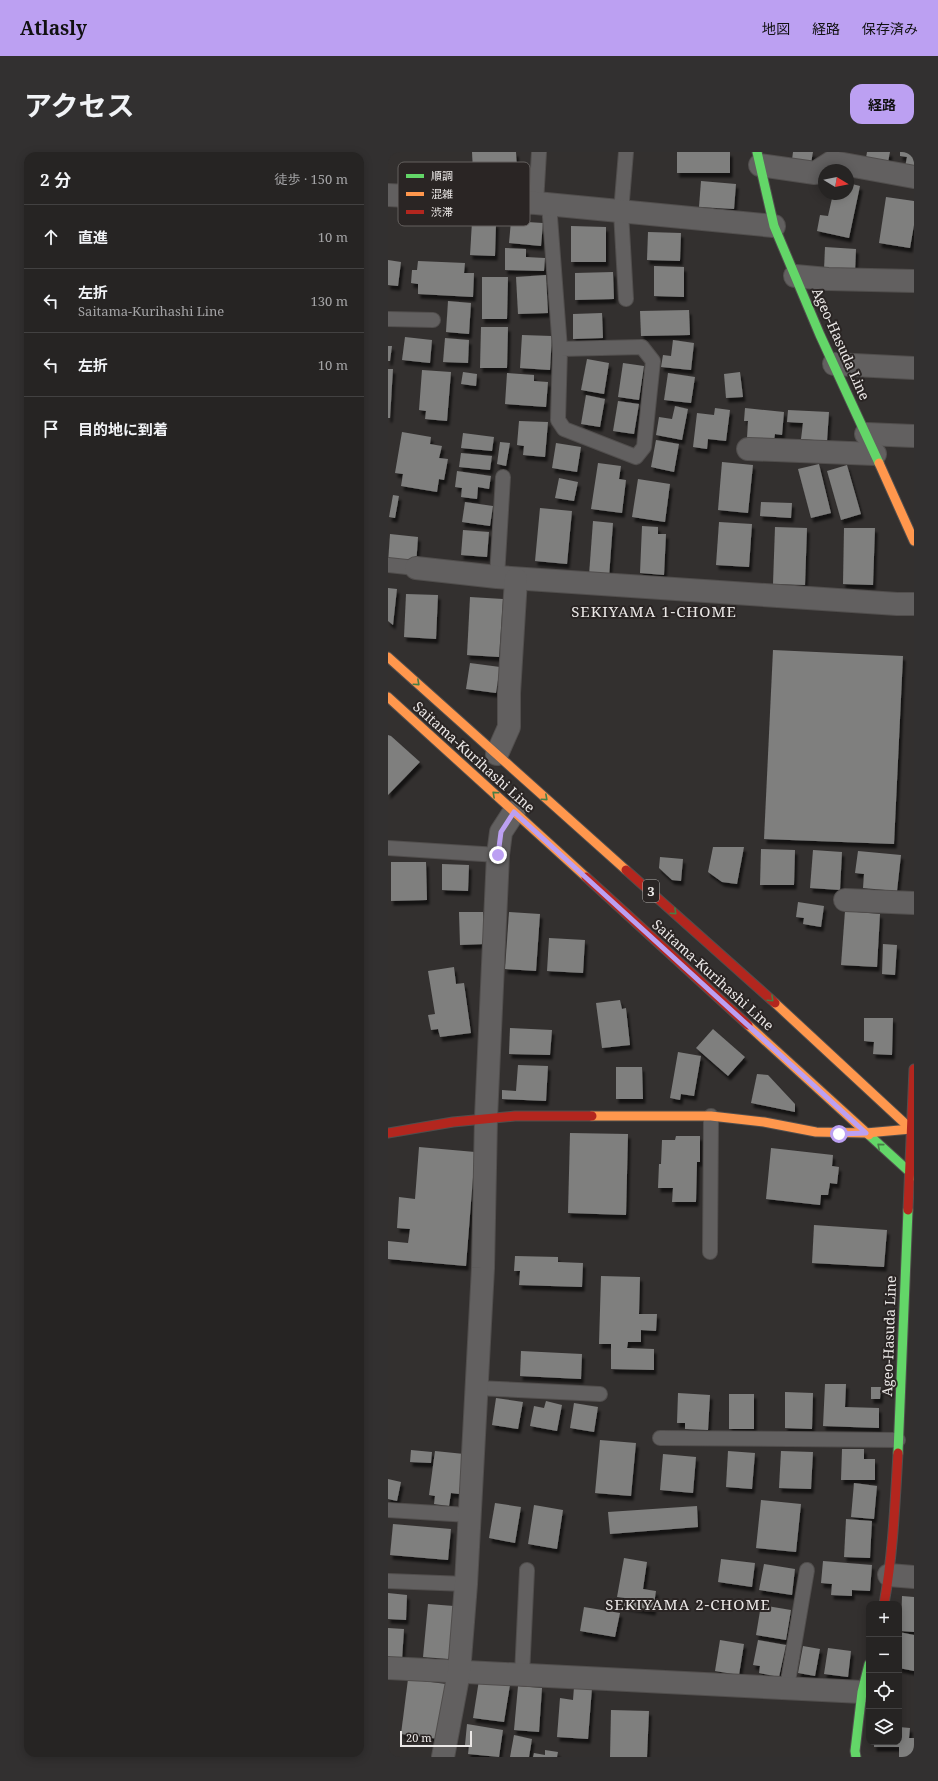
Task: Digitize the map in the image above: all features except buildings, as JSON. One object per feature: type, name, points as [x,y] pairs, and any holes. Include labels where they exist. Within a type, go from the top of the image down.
[{"type":"main road","name":"Ageo-Hasuda Line","points":[[758,159],[774,226],[834,364],[914,541]]},
{"type":"main road","name":"Saitama-Kurihashi Line","points":[[388,657],[748,978],[912,1130]]},
{"type":"main road","name":"Saitama-Kurihashi Line","points":[[388,697],[912,1174]]},
{"type":"main road","name":"Ageo-Hasuda Line","points":[[885,1601],[889,1575],[895,1513],[912,1174],[914,1069]]},
{"type":"main road","points":[[388,1133],[486,1118],[523,1116],[711,1116],[758,1121],[816,1132],[866,1133],[912,1130]]},
{"type":"main road","points":[[856,1757],[855,1751],[862,1692],[867,1673]]},
{"type":"street","points":[[758,159],[815,173],[832,162],[914,177]]},
{"type":"street","points":[[388,195],[398,196]]},
{"type":"street","points":[[530,203],[774,226]]},
{"type":"street","points":[[799,283],[828,279],[914,281]]},
{"type":"street","points":[[799,283],[914,295]]},
{"type":"street","points":[[834,364],[914,368]]},
{"type":"street","points":[[866,434],[914,436]]},
{"type":"street","points":[[748,449],[875,454]]},
{"type":"street","points":[[416,568],[507,578],[890,604],[914,604]]},
{"type":"street","points":[[497,754],[509,727],[507,578]]},
{"type":"street","points":[[443,1757],[459,1672],[466,1584],[483,1268],[486,1118],[498,855],[501,832],[514,812]]},
{"type":"street","points":[[844,900],[914,903]]},
{"type":"street","points":[[889,1575],[914,1577]]},
{"type":"street","points":[[388,1668],[787,1687],[862,1692]]},
{"type":"lane","points":[[539,152],[542,204],[560,350],[558,420],[564,430],[636,457],[644,447],[653,361],[642,347],[560,350]]},
{"type":"lane","points":[[626,152],[621,212],[626,299]]},
{"type":"lane","points":[[388,319],[432,320]]},
{"type":"lane","points":[[503,477],[507,578]]},
{"type":"lane","points":[[388,565],[416,568]]},
{"type":"lane","points":[[388,848],[498,855]]},
{"type":"lane","points":[[710,1252],[711,1116]]},
{"type":"lane","points":[[477,1388],[600,1394]]},
{"type":"lane","points":[[660,1438],[898,1440]]},
{"type":"lane","points":[[388,1510],[469,1515]]},
{"type":"lane","points":[[522,1675],[527,1570]]},
{"type":"lane","points":[[787,1687],[807,1570]]},
{"type":"lane","points":[[388,1581],[466,1584]]},
{"type":"traffic: fast","points":[[757,152],[774,226],[820,335],[879,463]]},
{"type":"traffic: fast","points":[[869,1135],[914,1176]]},
{"type":"traffic: fast","points":[[898,1453],[908,1210]]},
{"type":"traffic: fast","points":[[856,1757],[855,1751],[862,1692],[867,1673]]},
{"type":"traffic: slow","points":[[879,463],[914,541]]},
{"type":"traffic: slow","points":[[388,657],[626,870]]},
{"type":"traffic: slow","points":[[388,697],[586,877]]},
{"type":"traffic: slow","points":[[775,1003],[914,1132]]},
{"type":"traffic: slow","points":[[748,1025],[869,1135]]},
{"type":"traffic: slow","points":[[592,1116],[711,1116],[764,1122],[816,1132],[866,1133],[911,1129]]},
{"type":"traffic: jam","points":[[626,870],[775,1003]]},
{"type":"traffic: jam","points":[[586,877],[748,1025]]},
{"type":"traffic: jam","points":[[908,1210],[914,1069]]},
{"type":"traffic: jam","points":[[388,1133],[453,1122],[515,1116],[592,1116]]},
{"type":"traffic: jam","points":[[884,1601],[892,1548],[898,1453]]},
{"type":"district","name":"SEKIYAMA 1-CHOME","points":[[654,612]]},
{"type":"district","name":"SEKIYAMA 2-CHOME","points":[[688,1605]]},
{"type":"route","points":[[498,855],[501,832],[514,812],[866,1133],[839,1134]]}]
